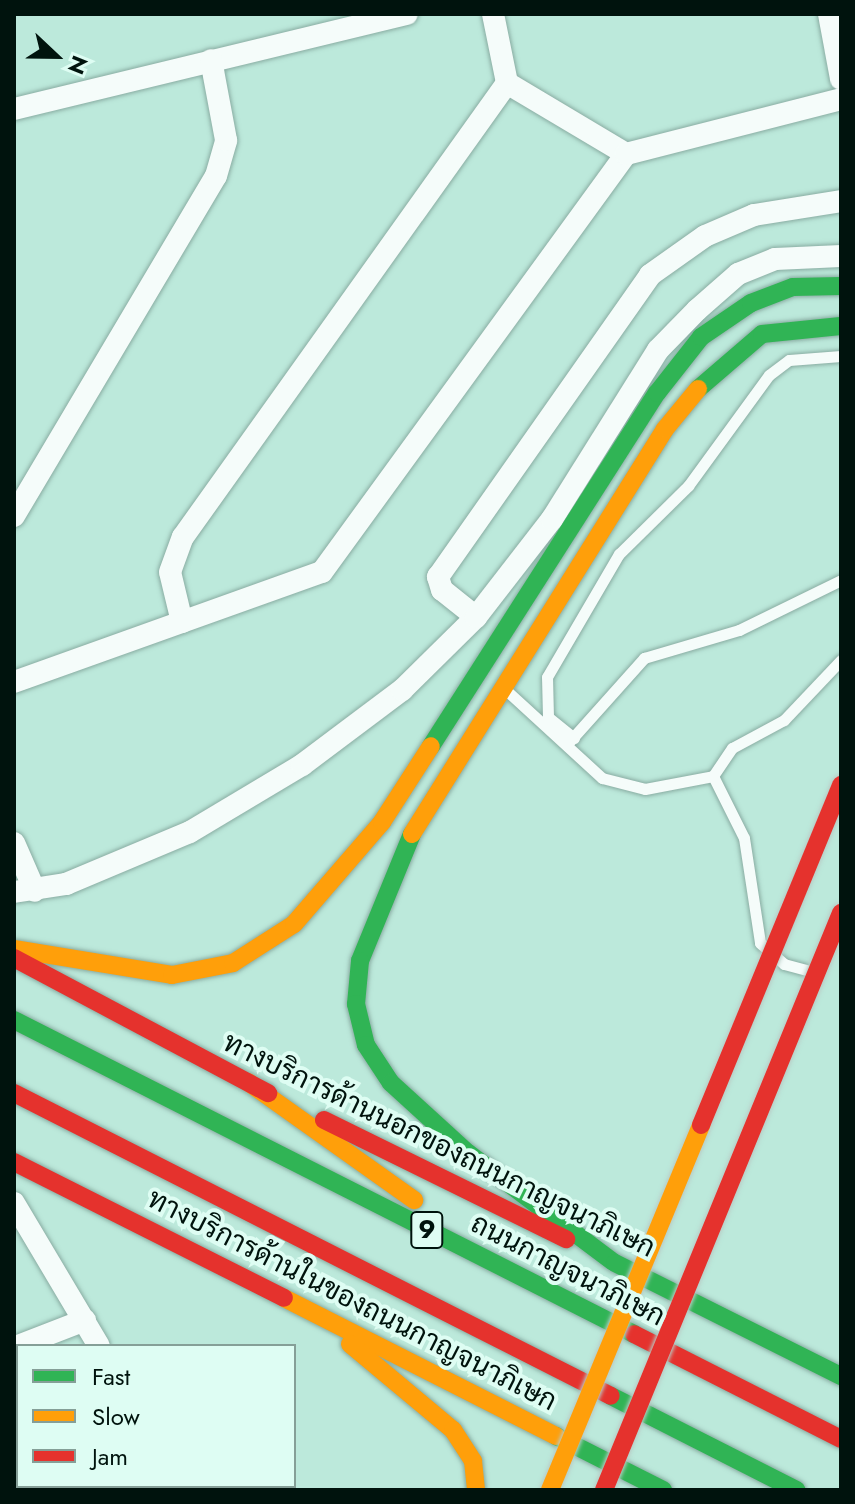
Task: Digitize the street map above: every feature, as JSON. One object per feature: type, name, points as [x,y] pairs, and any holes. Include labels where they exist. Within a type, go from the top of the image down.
[{"type":"main road","points":[[14,949],[172,975],[233,963],[294,924],[382,822],[657,393],[701,337],[751,303],[793,287],[841,286]]},
{"type":"main road","points":[[613,1262],[424,1116],[366,1045],[356,1004],[360,961],[408,840],[505,690],[665,429],[712,371],[762,334],[841,326]]},
{"type":"main road","points":[[550,1490],[841,785]]},
{"type":"main road","points":[[604,1490],[841,913]]},
{"type":"main road","name":"ทางบริการด้านนอกของถนนกาญจนาภิเษก","points":[[14,958],[248,1082],[841,1376]]},
{"type":"main road","name":"ถนนกาญจนาภิเษก","points":[[14,1020],[841,1439]]},
{"type":"main road","points":[[248,1082],[480,1256]]},
{"type":"main road","name":"9","points":[[14,1093],[796,1490]]},
{"type":"main road","name":"ทางบริการด้านในของถนนกาญจนาภิเษก","points":[[14,1162],[663,1490]]},
{"type":"main road","points":[[302,1305],[453,1430],[473,1461],[476,1490]]},
{"type":"street","points":[[14,109],[407,14]]},
{"type":"street","points":[[182,622],[170,572],[183,537],[507,83],[493,14]]},
{"type":"street","points":[[829,14],[841,79]]},
{"type":"street","points":[[14,516],[216,176],[226,140],[211,60]]},
{"type":"street","points":[[507,83],[626,154]]},
{"type":"street","points":[[14,682],[329,566],[626,154],[841,99]]},
{"type":"street","points":[[476,617],[442,590],[438,577],[650,275],[705,236],[754,215],[841,201]]},
{"type":"street","points":[[14,843],[25,892],[110,869],[190,832],[302,765],[402,690],[476,617],[552,519],[658,350],[697,310],[738,274],[775,259],[841,256]]},
{"type":"street","points":[[16,1212],[98,1344]]},
{"type":"street","points":[[25,1344],[85,1320]]},
{"type":"lane","points":[[574,738],[548,717],[547,677],[619,554],[688,486],[769,375],[789,360],[841,356]]},
{"type":"lane","points":[[562,748],[644,658],[739,630],[841,580]]},
{"type":"lane","points":[[505,690],[562,748],[625,788],[713,776],[732,748],[784,720],[841,660]]},
{"type":"lane","points":[[713,776],[744,838],[760,943],[784,964],[824,975],[835,970]]},
{"type":"traffic: fast","points":[[431,746],[657,393],[701,337],[751,303],[793,287],[841,286]]},
{"type":"traffic: fast","points":[[698,389],[762,334],[841,326]]},
{"type":"traffic: fast","points":[[412,834],[360,961],[356,1004],[366,1045],[391,1083],[468,1153],[613,1262]]},
{"type":"traffic: fast","points":[[14,1020],[634,1334]]},
{"type":"traffic: fast","points":[[615,1263],[841,1376]]},
{"type":"traffic: fast","points":[[611,1396],[796,1490]]},
{"type":"traffic: fast","points":[[556,1436],[663,1490]]},
{"type":"traffic: slow","points":[[412,834],[665,429],[698,389]]},
{"type":"traffic: slow","points":[[14,949],[172,975],[233,963],[294,924],[382,822],[431,746]]},
{"type":"traffic: slow","points":[[248,1082],[414,1200]]},
{"type":"traffic: slow","points":[[550,1490],[701,1125]]},
{"type":"traffic: slow","points":[[284,1298],[556,1436]]},
{"type":"traffic: slow","points":[[350,1344],[453,1430],[473,1461],[476,1490]]},
{"type":"traffic: jam","points":[[701,1125],[841,785]]},
{"type":"traffic: jam","points":[[604,1490],[841,913]]},
{"type":"traffic: jam","points":[[14,958],[268,1093]]},
{"type":"traffic: jam","points":[[14,1093],[611,1396]]},
{"type":"traffic: jam","points":[[324,1120],[566,1239]]},
{"type":"traffic: jam","points":[[14,1162],[284,1298]]},
{"type":"traffic: jam","points":[[634,1334],[841,1439]]}]
